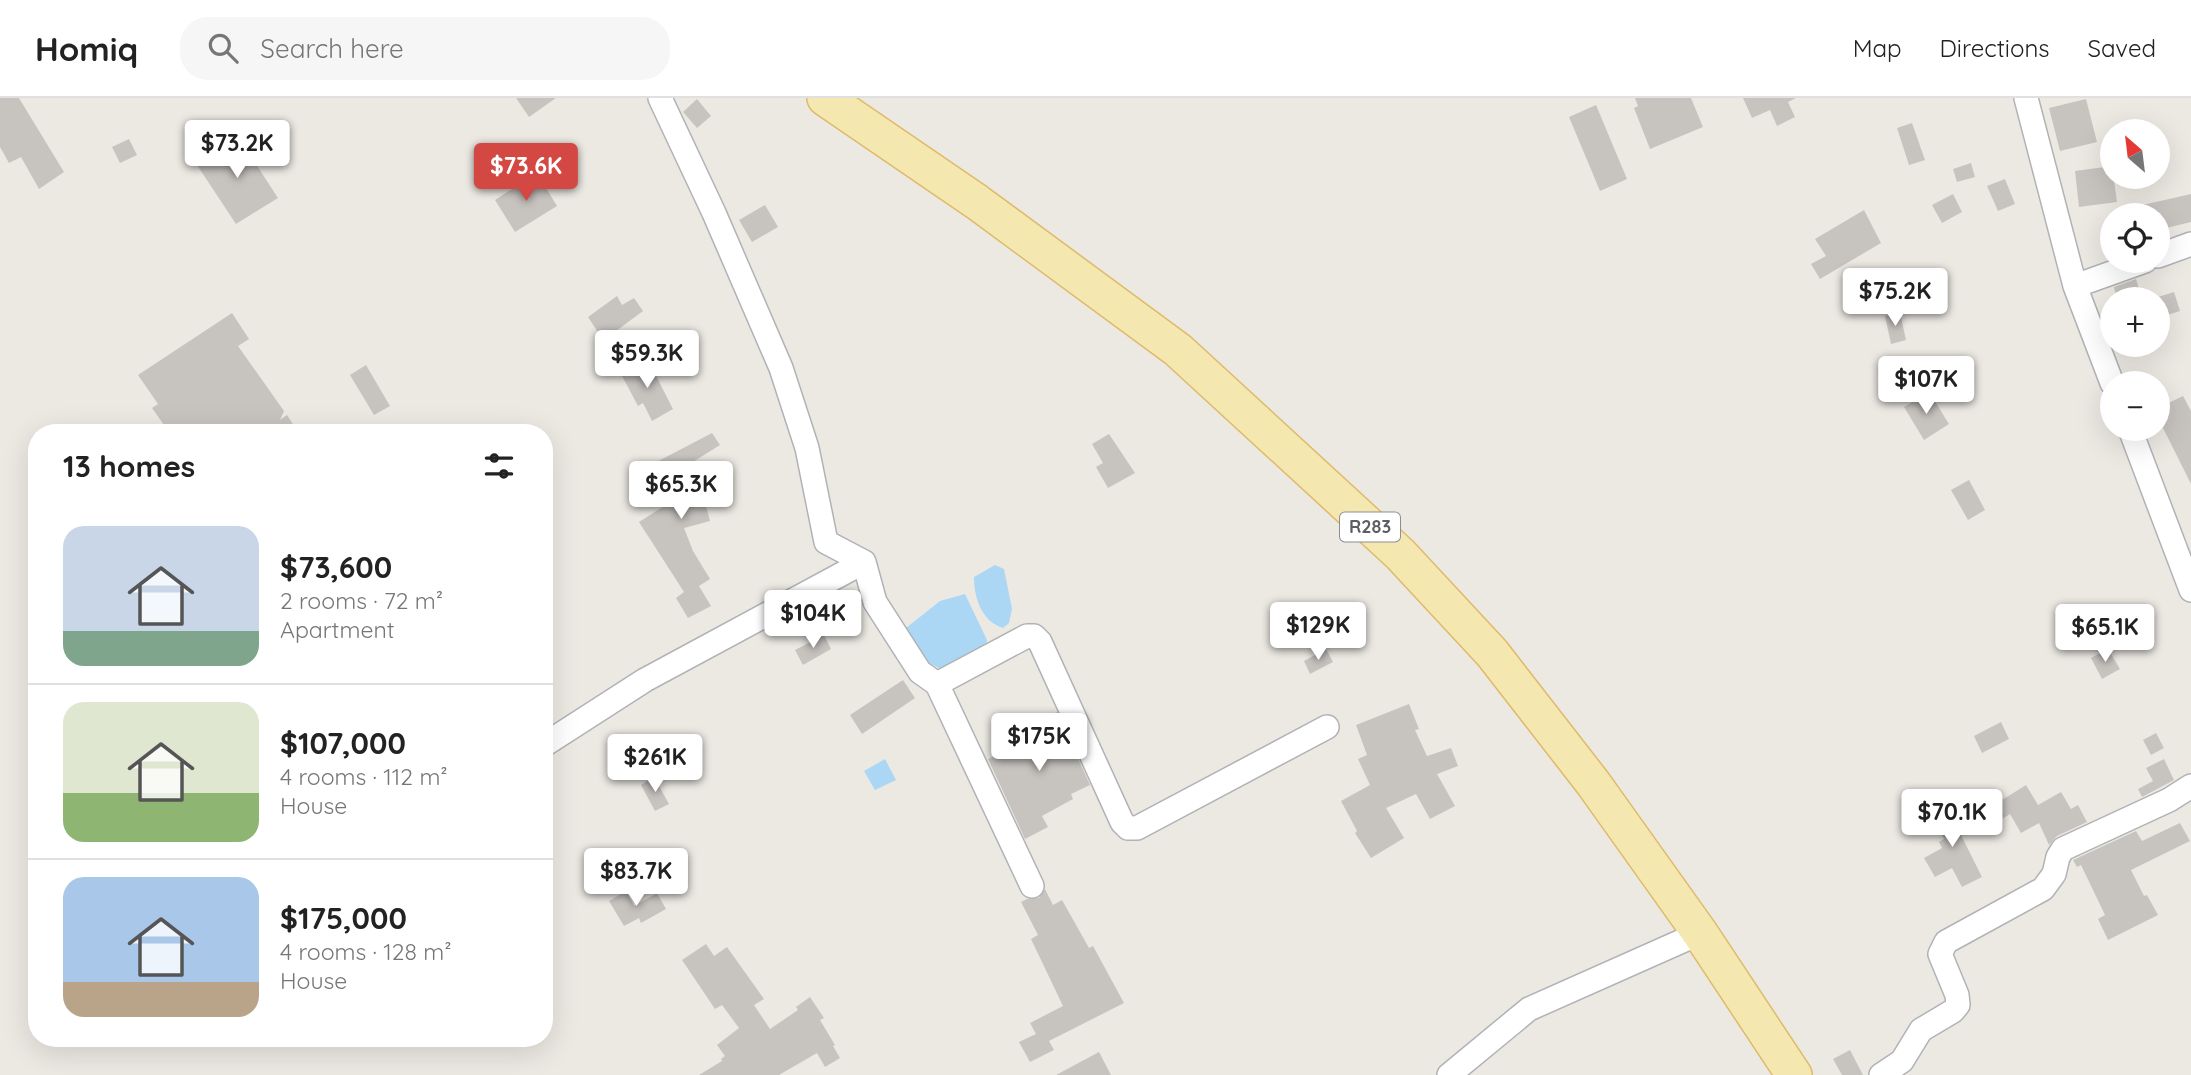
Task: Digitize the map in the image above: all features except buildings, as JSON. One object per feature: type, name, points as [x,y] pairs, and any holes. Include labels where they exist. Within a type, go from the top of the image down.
[{"type":"main road","name":"R283","points":[[825,98],[977,202],[1178,350],[1400,554],[1492,653],[1593,783],[1700,933],[1794,1075]]},
{"type":"street","points":[[660,98],[714,213],[781,368],[807,448],[826,542],[864,562],[875,602],[920,672],[937,684],[1032,886]]},
{"type":"street","points":[[2026,98],[2075,286],[2107,371]]},
{"type":"street","points":[[2170,252],[2191,244]]},
{"type":"street","points":[[2075,286],[2111,273]]},
{"type":"street","points":[[2135,441],[2191,590]]},
{"type":"street","points":[[553,739],[645,680],[864,562]]},
{"type":"street","points":[[937,684],[1027,636],[1034,636],[1040,642],[1128,828],[1137,828],[1327,727]]},
{"type":"street","points":[[1881,1075],[1902,1061],[1921,1030],[1954,1011],[1958,1005],[1957,995],[1940,954],[1946,942],[2043,889],[2054,874],[2063,849],[2169,800],[2191,786]]},
{"type":"street","points":[[1449,1075],[1529,1009],[1700,933]]},
{"type":"water","points":[[995,565],[1004,569],[1012,609],[1009,623],[1003,628],[995,625],[984,614],[974,585],[974,577]]},
{"type":"water","points":[[965,594],[987,640],[986,646],[945,671],[929,663],[906,628],[940,601]]},
{"type":"water","points":[[885,759],[896,780],[875,790],[864,771]]}]
